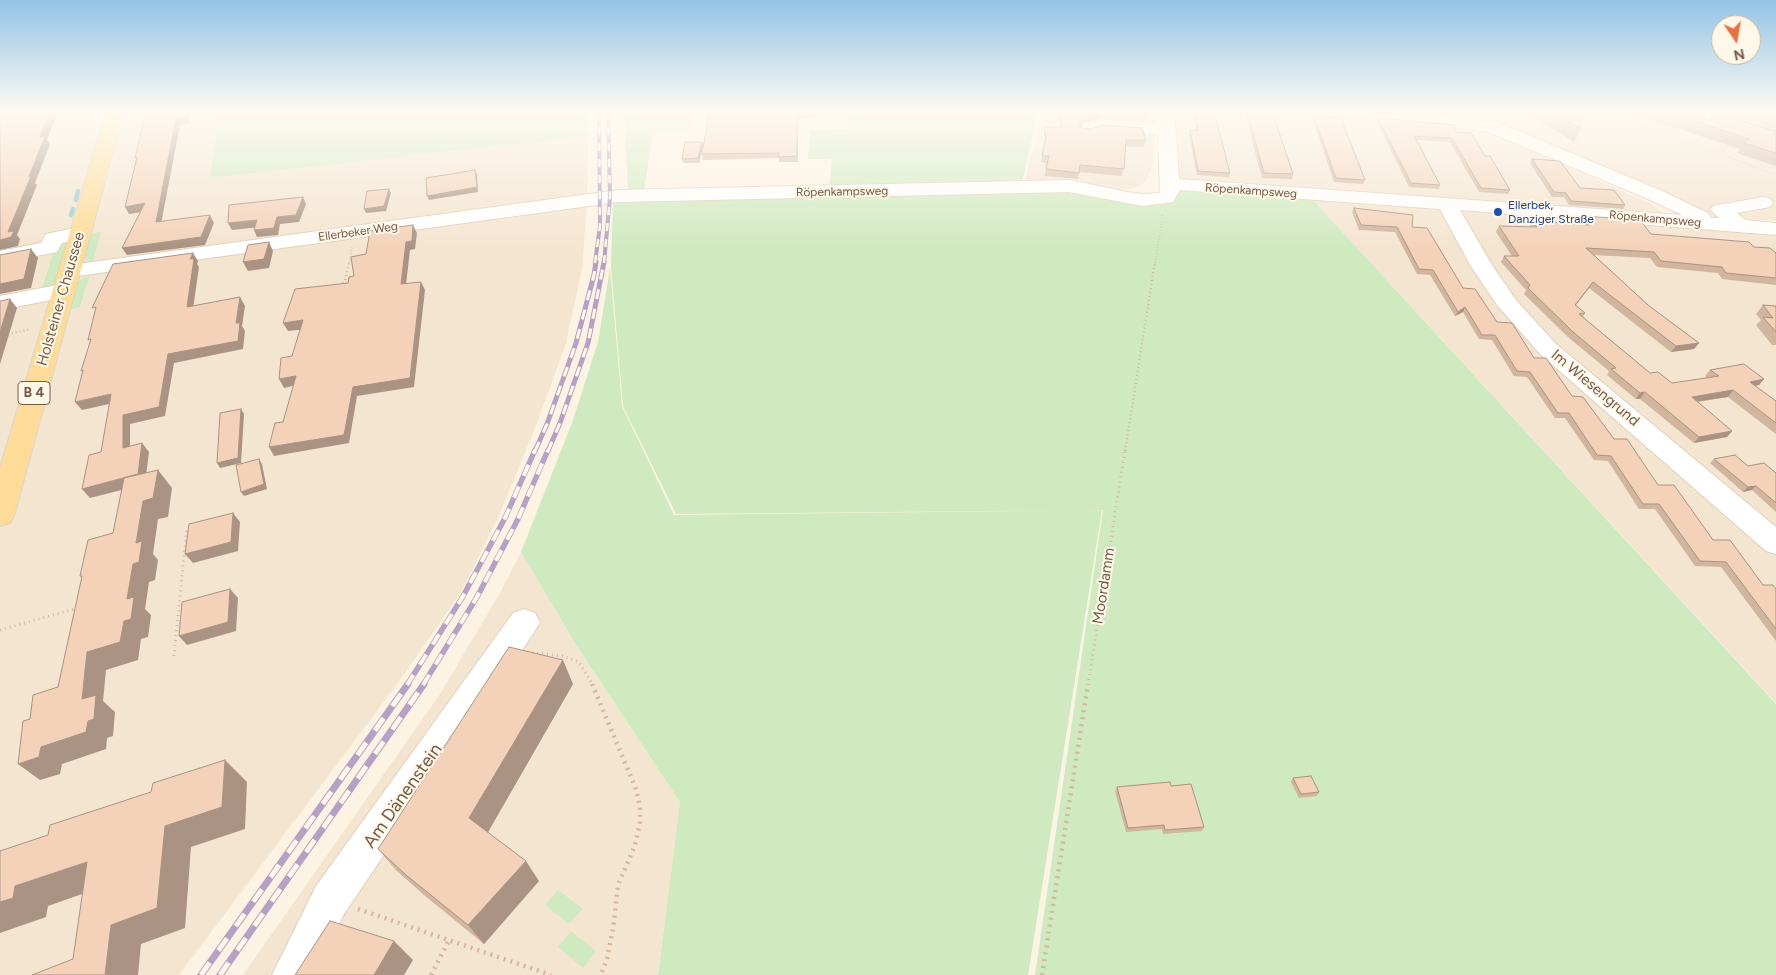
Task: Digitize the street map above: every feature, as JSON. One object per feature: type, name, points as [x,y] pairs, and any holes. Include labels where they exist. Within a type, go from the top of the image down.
[{"type":"main road","name":"Holsteiner Chaussee","points":[[2,501],[53,323],[67,281],[101,156]]},
{"type":"street","points":[[1167,156],[1168,191]]},
{"type":"street","points":[[1566,156],[1716,224]]},
{"type":"street","name":"Röpenkampsweg","points":[[646,196],[1069,186],[1143,200],[1168,191],[1447,204],[1774,230]]},
{"type":"street","name":"Ellerbeker Weg","points":[[0,303],[67,281],[354,232],[601,198],[646,196]]},
{"type":"street","points":[[1742,226],[1720,210],[1763,203]]},
{"type":"street","name":"Im Wiesengrund","points":[[1447,204],[1480,265],[1508,305],[1548,349],[1776,543]]},
{"type":"street","points":[[0,257],[50,248],[54,238],[80,233]]},
{"type":"street","name":"Am Dänenstein","points":[[292,975],[330,900],[524,622]]},
{"type":"path","points":[[1727,156],[1776,174]]},
{"type":"path","name":"Moordamm","points":[[1042,975],[1168,191]]},
{"type":"path","points":[[338,288],[345,281],[354,232]]},
{"type":"path","points":[[342,284],[351,283]]},
{"type":"path","points":[[0,336],[53,323]]},
{"type":"path","points":[[174,656],[187,526]]},
{"type":"path","points":[[77,616],[80,599]]},
{"type":"path","points":[[0,630],[79,608]]},
{"type":"path","points":[[504,651],[562,656],[579,662],[591,681],[636,789],[640,807],[640,822],[635,845],[618,885],[608,958],[600,975]]},
{"type":"path","points":[[330,900],[551,975]]},
{"type":"path","points":[[431,975],[449,940]]},
{"type":"shaded area","points":[[0,156],[213,156],[210,178],[404,156],[588,156],[587,205],[582,269],[566,343],[538,421],[498,518],[460,594],[398,683],[179,975],[0,975]]},
{"type":"shaded area","points":[[1031,156],[1153,156],[1153,164],[1146,181],[1138,187],[1120,190],[1023,185]]},
{"type":"shaded area","points":[[1174,156],[1544,156],[1650,203],[1678,226],[1776,233],[1776,703],[1314,201],[1181,182]]},
{"type":"shaded area","points":[[1562,156],[1776,156],[1776,221],[1704,216]]},
{"type":"shaded area","points":[[521,552],[578,648],[680,802],[658,975],[243,975],[440,694],[500,593]]},
{"type":"green space","points":[[213,156],[404,156],[210,178]]},
{"type":"green space","points":[[626,156],[649,156],[644,190],[628,191]]},
{"type":"green space","points":[[808,156],[1028,156],[1021,187],[829,189],[832,159],[808,159]]},
{"type":"green space","points":[[1181,182],[1314,201],[1776,704],[1776,975],[1035,975],[1103,510],[676,514],[623,406],[611,267],[613,202],[1092,192],[1147,201]]},
{"type":"green space","points":[[101,232],[93,262],[87,260],[84,258],[88,234]]},
{"type":"green space","points":[[70,240],[55,289],[41,292],[56,243]]},
{"type":"green space","points":[[610,268],[622,406],[674,515],[1102,510],[1028,975],[658,975],[680,802],[578,648],[521,552],[572,423],[598,342]]},
{"type":"green space","points":[[90,274],[80,307],[68,310],[76,283]]},
{"type":"green space","points":[[558,890],[583,909],[569,924],[545,905]]},
{"type":"green space","points":[[571,931],[596,951],[583,968],[558,947]]},
{"type":"building","points":[[0,156],[37,156],[8,232],[14,231],[11,237],[0,240]]},
{"type":"building","points":[[135,156],[169,156],[156,222],[210,215],[201,237],[122,248],[145,203],[125,207],[137,157],[135,158]]},
{"type":"building","points":[[682,156],[698,156],[698,158],[682,159]]},
{"type":"building","points":[[1049,156],[1125,156],[1124,169],[1080,165],[1079,173],[1046,169]]},
{"type":"building","points":[[1195,156],[1226,156],[1230,173],[1198,171]]},
{"type":"building","points":[[1259,156],[1287,156],[1293,174],[1264,173]]},
{"type":"building","points":[[1328,156],[1356,156],[1365,180],[1336,178]]},
{"type":"building","points":[[1398,156],[1425,156],[1440,185],[1411,183]]},
{"type":"building","points":[[1463,156],[1490,156],[1510,190],[1481,188]]},
{"type":"building","points":[[1532,159],[1560,161],[1580,188],[1614,190],[1625,205],[1571,201],[1566,193],[1554,192]]},
{"type":"building","points":[[475,170],[477,187],[427,196],[426,178]]},
{"type":"building","points":[[389,189],[384,206],[364,209],[367,191]]},
{"type":"building","points":[[303,197],[296,215],[277,217],[274,228],[254,230],[257,220],[228,223],[229,205]]},
{"type":"building","points":[[1354,208],[1413,215],[1412,227],[1427,228],[1463,288],[1475,289],[1497,322],[1512,323],[1534,358],[1546,358],[1572,396],[1583,397],[1614,439],[1627,439],[1658,485],[1674,485],[1713,540],[1730,540],[1763,585],[1773,585],[1776,589],[1776,629],[1726,562],[1700,561],[1659,504],[1643,504],[1611,456],[1597,455],[1569,413],[1558,413],[1530,372],[1517,371],[1495,335],[1482,335],[1465,307],[1458,312],[1433,270],[1419,269],[1397,227],[1361,225]]},
{"type":"building","points":[[1583,216],[1640,220],[1651,234],[1749,242],[1754,247],[1770,248],[1776,253],[1776,278],[1726,273],[1722,267],[1661,261],[1654,252],[1586,248],[1648,305],[1699,343],[1676,346],[1593,282],[1575,305],[1585,313],[1579,314],[1650,373],[1658,372],[1672,383],[1719,376],[1710,370],[1744,364],[1764,379],[1750,382],[1776,401],[1776,423],[1733,390],[1692,397],[1732,431],[1699,437],[1645,392],[1640,393],[1611,369],[1616,368],[1572,331],[1528,288],[1530,285],[1504,256],[1519,256],[1499,226],[1537,227],[1532,221],[1590,225]]},
{"type":"building","points":[[413,225],[412,241],[406,242],[401,284],[421,282],[410,378],[353,387],[344,435],[269,447],[275,423],[283,422],[296,376],[279,379],[281,358],[292,356],[303,320],[283,323],[295,289],[348,283],[349,277],[354,276],[351,257],[366,254],[370,231]]},
{"type":"building","points":[[269,242],[264,259],[243,262],[248,245]]},
{"type":"building","points":[[31,249],[24,279],[0,284],[0,255]]},
{"type":"building","points":[[193,253],[190,259],[194,259],[187,307],[240,297],[236,323],[240,323],[238,341],[168,354],[159,407],[123,415],[123,448],[142,443],[138,474],[82,489],[89,455],[101,452],[111,394],[75,402],[83,370],[81,371],[91,339],[88,340],[96,307],[92,308],[113,264]]},
{"type":"building","points":[[10,299],[0,332],[0,301]]},
{"type":"building","points":[[1763,305],[1776,306],[1776,332],[1763,317],[1773,318]]},
{"type":"building","points":[[241,409],[238,458],[217,463],[220,413]]},
{"type":"building","points":[[1735,455],[1748,466],[1764,463],[1776,473],[1776,503],[1756,486],[1748,487],[1714,459]]},
{"type":"building","points":[[259,459],[264,484],[241,492],[236,465]]},
{"type":"building","points":[[158,470],[153,498],[143,501],[136,543],[142,541],[139,562],[133,564],[127,599],[134,597],[131,619],[124,621],[120,642],[87,652],[82,699],[96,695],[94,719],[88,721],[86,732],[41,747],[39,757],[18,764],[23,721],[30,719],[33,695],[58,687],[88,540],[113,533],[124,478]]},
{"type":"building","points":[[233,513],[231,542],[185,554],[189,524]]},
{"type":"building","points":[[230,589],[228,622],[179,636],[182,602]]},
{"type":"building","points":[[509,647],[563,660],[469,818],[526,861],[468,925],[406,875],[378,849]]},
{"type":"building","points":[[225,760],[222,807],[165,826],[157,908],[111,925],[105,975],[32,975],[73,959],[87,862],[15,886],[13,898],[0,902],[0,851],[48,835],[50,825],[151,792],[153,783]]},
{"type":"building","points":[[1311,776],[1319,792],[1301,794],[1293,778]]},
{"type":"building","points":[[1170,782],[1171,786],[1191,784],[1204,827],[1165,830],[1164,825],[1128,828],[1117,787]]},
{"type":"building","points":[[330,921],[394,941],[374,975],[295,975]]},
{"type":"waterway","points":[[76,200],[78,191]]},
{"type":"waterway","points":[[71,215],[73,209]]},
{"type":"railway","points":[[595,263],[600,226],[599,156]]},
{"type":"railway","points":[[604,263],[610,197],[609,156]]},
{"type":"railway","points":[[535,451],[547,424],[576,343],[596,262]]},
{"type":"railway","points":[[548,451],[560,423],[588,343],[604,262]]},
{"type":"railway","points":[[407,685],[462,598],[505,518],[535,450]]},
{"type":"railway","points":[[423,685],[477,597],[518,519],[548,450]]},
{"type":"railway","points":[[201,975],[408,684]]},
{"type":"railway","points":[[220,975],[424,684]]},
{"type":"place","name":"Ellerbek, Danziger Straße","points":[[1498,212]]}]
